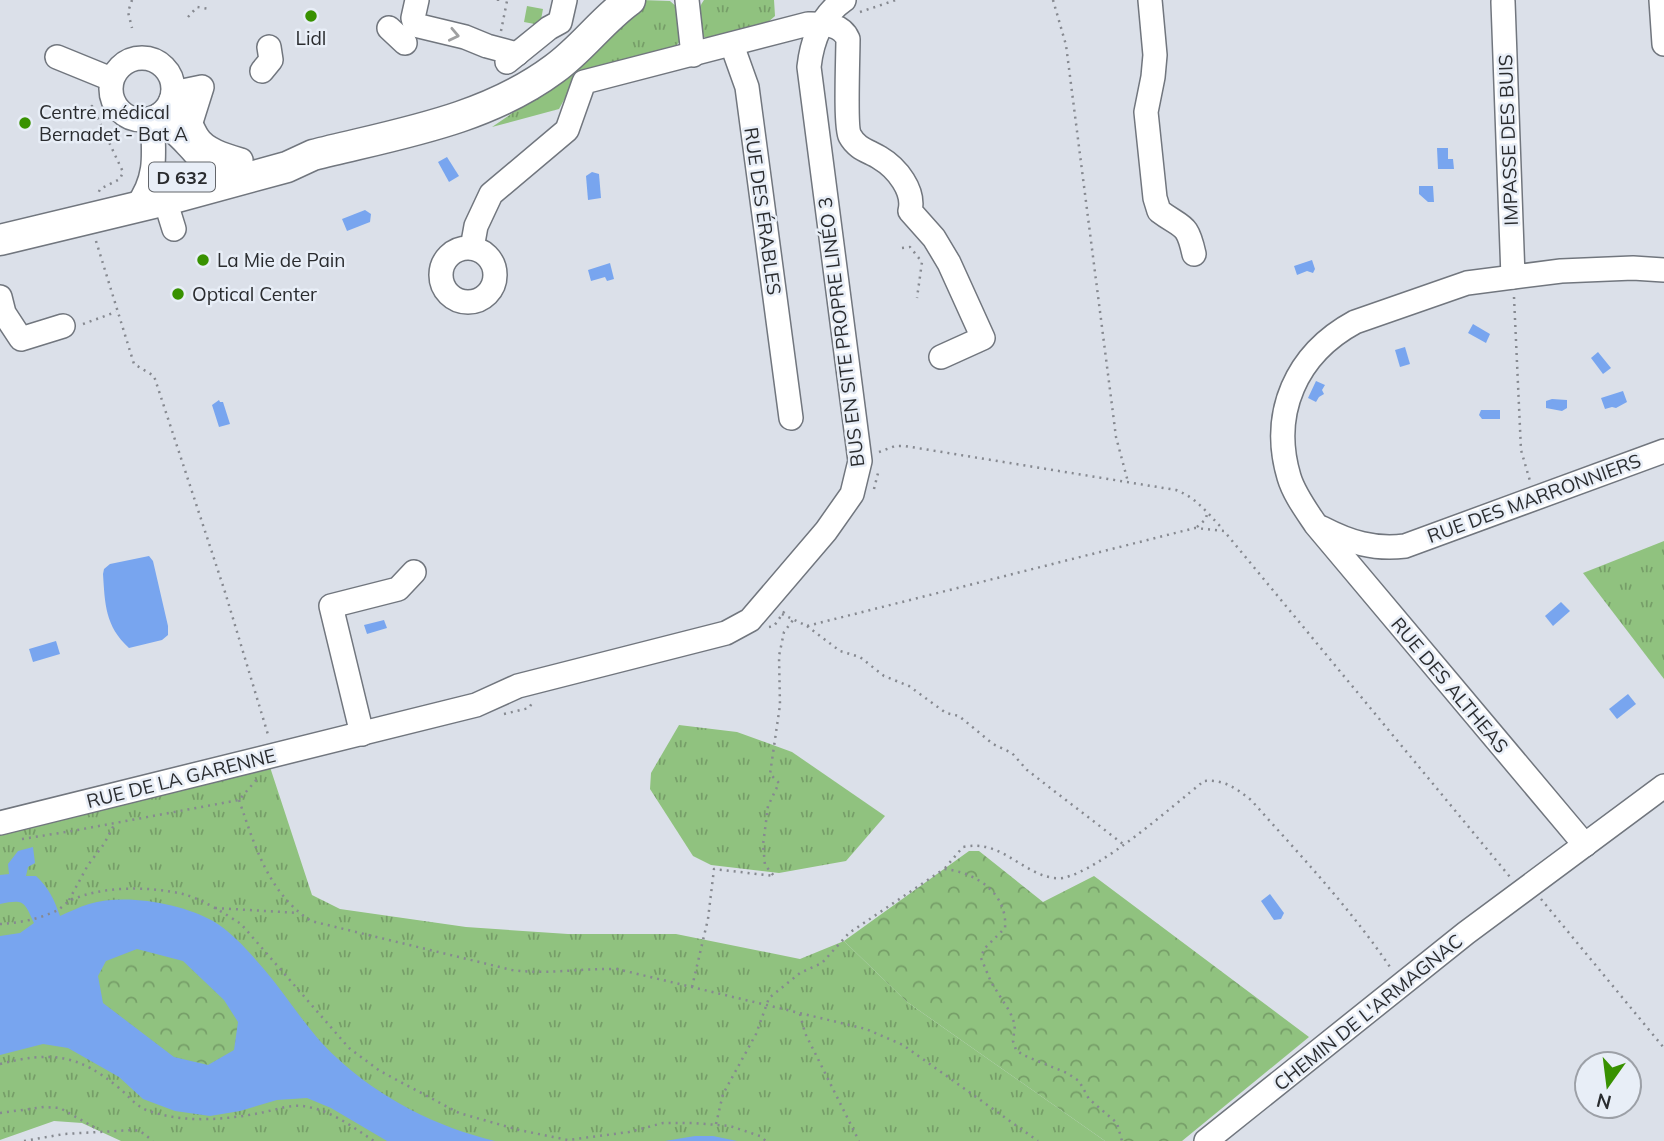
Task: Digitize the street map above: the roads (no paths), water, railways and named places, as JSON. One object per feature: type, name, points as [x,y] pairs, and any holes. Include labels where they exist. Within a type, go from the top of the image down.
[{"type":"main road","name":"D 632","points":[[594,31],[606,0]]},
{"type":"main road","name":"D 632","points":[[0,240],[46,228],[97,200],[146,196],[220,171],[287,167],[313,155],[453,120],[512,97],[571,56],[594,31],[630,0]]},
{"type":"main road","name":"D 632","points":[[146,196],[220,171]]},
{"type":"street","points":[[417,0],[415,25],[465,37],[517,54]]},
{"type":"street","points":[[546,0],[552,7],[549,28]]},
{"type":"street","points":[[486,59],[507,62],[549,28],[561,22],[565,0]]},
{"type":"street","points":[[687,0],[693,55]]},
{"type":"street","points":[[831,27],[830,12],[844,0]]},
{"type":"street","points":[[1150,0],[1155,55],[1146,112],[1155,198],[1159,211],[1189,232],[1194,254]]},
{"type":"street","points":[[1661,0],[1664,44]]},
{"type":"street","name":"IMPASSE DES BUIS","points":[[1503,2],[1513,277]]},
{"type":"street","points":[[472,247],[476,226],[491,194],[567,130],[584,82],[808,24],[831,27],[848,39],[849,134],[858,147],[882,159],[908,187],[912,201],[910,211],[934,238],[949,263],[983,338],[941,357]]},
{"type":"street","name":"BUS EN SITE PROPRE LINÉO 3","points":[[362,734],[476,705],[518,686],[726,633],[750,620],[770,599],[826,531],[852,494],[860,461],[809,66],[813,45],[831,27]]},
{"type":"street","name":"RUE DES ÉRABLES","points":[[732,45],[747,87],[791,418]]},
{"type":"street","points":[[262,71],[271,60],[269,47]]},
{"type":"street","points":[[57,57],[111,79]]},
{"type":"street","points":[[174,229],[146,196],[153,170],[157,109],[173,82],[169,73],[153,59],[143,57],[124,62],[111,79],[111,99],[123,114],[157,109],[180,105],[198,139],[218,153],[220,171]]},
{"type":"street","points":[[157,109],[202,87],[191,122]]},
{"type":"street","points":[[157,109],[186,143],[220,171]]},
{"type":"street","points":[[1316,525],[1290,479],[1282,438],[1288,401],[1299,373],[1315,352],[1338,331],[1355,322],[1467,283],[1561,271],[1621,268],[1664,271]]},
{"type":"street","points":[[0,297],[4,313],[21,339],[63,326]]},
{"type":"street","name":"RUE DES MARRONNIERS","points":[[1370,591],[1377,566],[1384,556],[1405,546],[1664,451]]},
{"type":"street","name":"RUE DES MARRONNIERS","points":[[1316,525],[1367,546],[1405,546]]},
{"type":"street","name":"RUE DES ALTHEAS","points":[[1316,525],[1585,845]]},
{"type":"street","points":[[362,734],[331,606],[398,589],[414,572]]},
{"type":"street","name":"RUE DE LA GARENNE","points":[[0,823],[362,734]]},
{"type":"street","name":"CHEMIN DE L'ARMAGNAC","points":[[1206,1141],[1528,887],[1664,786]]},
{"type":"water","points":[[1437,148],[1448,148],[1448,159],[1453,159],[1454,169],[1438,169]]},
{"type":"water","points":[[447,157],[459,176],[449,182],[438,162]]},
{"type":"water","points":[[592,172],[599,174],[601,198],[588,200],[586,176]]},
{"type":"water","points":[[1419,186],[1433,186],[1434,202],[1428,202],[1419,194]]},
{"type":"water","points":[[365,210],[371,214],[370,222],[347,231],[342,219]]},
{"type":"water","points":[[1312,260],[1315,269],[1313,273],[1307,271],[1297,275],[1294,266]]},
{"type":"water","points":[[610,263],[614,279],[607,281],[605,277],[591,281],[588,270]]},
{"type":"water","points":[[1473,324],[1490,334],[1486,343],[1468,333]]},
{"type":"water","points":[[1405,347],[1410,364],[1400,367],[1395,350]]},
{"type":"water","points":[[1598,352],[1611,368],[1603,374],[1591,358]]},
{"type":"water","points":[[1316,381],[1325,385],[1322,390],[1324,394],[1316,402],[1308,398]]},
{"type":"water","points":[[1623,391],[1627,402],[1616,408],[1605,409],[1601,398]]},
{"type":"water","points":[[219,400],[223,402],[230,424],[219,427],[212,405]]},
{"type":"water","points":[[1567,400],[1567,408],[1562,411],[1546,408],[1546,401]]},
{"type":"water","points":[[1481,410],[1500,410],[1500,419],[1482,419],[1479,415]]},
{"type":"water","points":[[149,556],[153,561],[168,635],[162,640],[129,648],[115,631],[108,614],[104,569],[110,564]]},
{"type":"water","points":[[1561,602],[1570,611],[1553,626],[1545,616]]},
{"type":"water","points":[[384,620],[387,628],[367,634],[364,625]]},
{"type":"water","points":[[56,641],[60,654],[33,662],[29,649]]},
{"type":"water","points":[[1628,694],[1636,704],[1617,719],[1609,709]]},
{"type":"water","points":[[33,847],[35,863],[28,867],[26,876],[36,876],[44,885],[60,916],[85,905],[119,899],[169,905],[213,921],[246,949],[317,1037],[354,1073],[411,1110],[452,1128],[495,1141],[387,1141],[331,1108],[307,1098],[277,1100],[240,1111],[210,1116],[175,1111],[143,1099],[119,1077],[68,1048],[43,1044],[0,1055],[0,936],[20,933],[34,923],[22,903],[0,904],[0,875],[9,874],[8,864],[18,851]],"holes":[[[137,949],[183,961],[224,1000],[238,1022],[234,1050],[208,1065],[174,1057],[103,1003],[98,976],[106,961]]]},
{"type":"water","points":[[1270,894],[1284,913],[1281,919],[1274,920],[1261,901]]},
{"type":"water","points":[[713,1136],[737,1141],[665,1141]]},
{"type":"place","name":"Lidl","points":[[311,16]]},
{"type":"place","name":"Centre médical Bernadet - Bat A","points":[[25,123]]},
{"type":"place","name":"La Mie de Pain","points":[[203,260]]},
{"type":"place","name":"Optical Center","points":[[178,294]]}]
